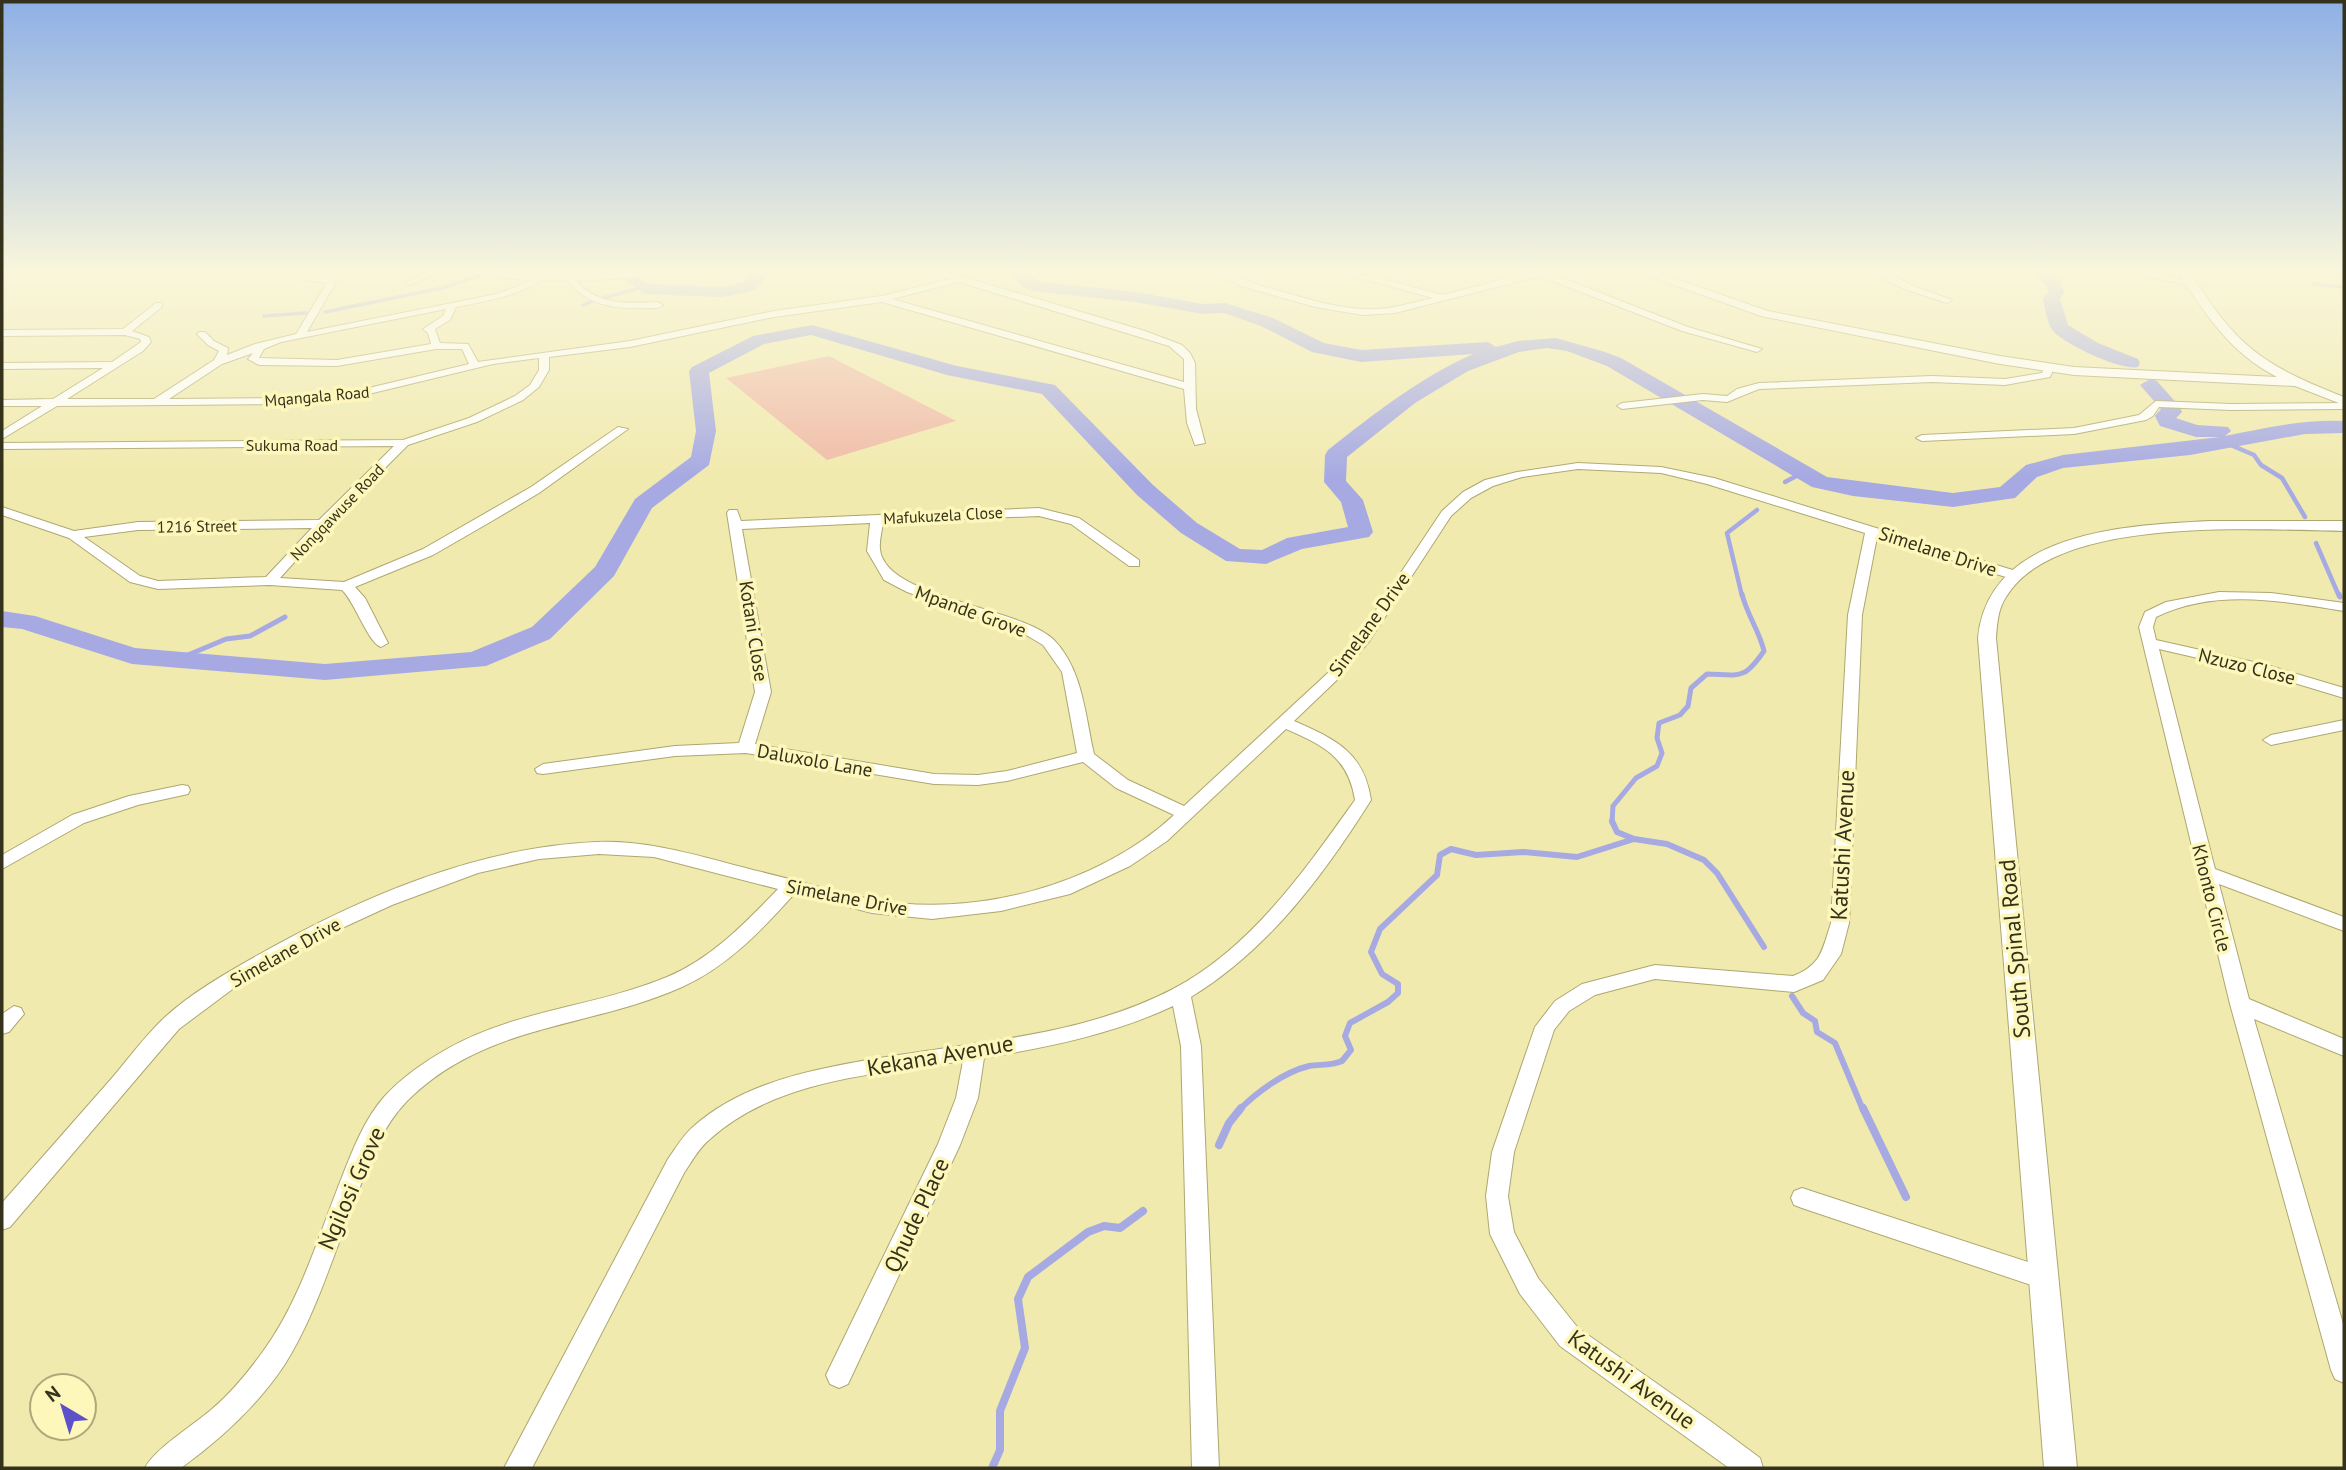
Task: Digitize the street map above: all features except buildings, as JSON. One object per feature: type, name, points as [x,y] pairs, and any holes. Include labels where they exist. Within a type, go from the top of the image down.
[{"type":"street","points":[[2,436],[114,365],[146,342],[145,339]]},
{"type":"street","points":[[207,339],[225,350],[218,362]]},
{"type":"street","points":[[158,401],[218,362],[258,346],[286,339]]},
{"type":"street","points":[[434,339],[436,346]]},
{"type":"street","name":"Mqangala Road","points":[[2,403],[293,401],[352,395],[475,365],[656,339]]},
{"type":"street","points":[[1020,339],[1189,387]]},
{"type":"street","points":[[1154,339],[1186,354],[1191,365],[1189,387],[1193,430],[1199,443]]},
{"type":"street","points":[[1720,339],[1757,349]]},
{"type":"street","points":[[1890,339],[2049,368],[2295,382]]},
{"type":"street","points":[[2231,339],[2245,352],[2295,382],[2344,404]]},
{"type":"street","points":[[258,346],[260,351],[253,359],[259,362],[337,363],[436,346],[466,346],[475,365]]},
{"type":"street","name":"Sukuma Road","points":[[2,446],[404,443],[473,421],[519,398],[534,387],[544,370],[544,355]]},
{"type":"street","points":[[2,366],[114,365]]},
{"type":"street","points":[[1622,406],[1698,397],[1727,399],[1741,391],[1759,386],[1932,379],[2005,382],[2046,376],[2049,368]]},
{"type":"street","points":[[1922,438],[2074,431],[2141,418],[2149,414],[2156,404],[2231,407],[2344,404]]},
{"type":"street","points":[[341,586],[428,552],[535,490],[622,429]]},
{"type":"street","name":"Nongqawuse Road","points":[[270,581],[322,524],[404,443]]},
{"type":"street","name":"Simelane Drive","points":[[2,1220],[172,1023],[235,977],[309,936],[386,900],[474,868],[539,853],[599,848],[654,851],[872,906],[932,912],[1001,904],[1064,889],[1124,862],[1161,837],[1335,674],[1365,636],[1446,514],[1466,495],[1489,483],[1521,474],[1578,466],[1661,470],[1710,481],[2014,575]]},
{"type":"street","name":"Nongqawuse Road","points":[[2,510],[73,535],[135,579],[158,584],[270,581],[341,586]]},
{"type":"street","name":"Mafukuzela Close","points":[[735,519],[877,518],[1039,512],[1075,521],[1134,563]]},
{"type":"street","name":"Mpande Grove","points":[[877,518],[873,551],[889,577],[912,589],[1026,629],[1048,642],[1069,672],[1086,756]]},
{"type":"street","name":"Kotani Close","points":[[735,519],[763,692],[746,748]]},
{"type":"street","name":"1216 Street","points":[[73,535],[138,526],[322,524]]},
{"type":"street","name":"South Spinal Road","points":[[2060,1468],[1987,638],[1989,620],[1994,604],[2014,575],[2029,563],[2057,549],[2102,537],[2171,527],[2344,526]]},
{"type":"street","name":"Katushi Avenue","points":[[1749,1468],[1704,1432],[1569,1337],[1529,1286],[1502,1234],[1497,1196],[1503,1152],[1545,1027],[1562,1006],[1589,989],[1655,972],[1794,984],[1816,975],[1831,954],[1840,923],[1855,615],[1872,530]]},
{"type":"street","name":"South Spinal Road","points":[[2142,531],[2344,533]]},
{"type":"street","points":[[341,586],[358,598],[381,642]]},
{"type":"street","name":"Khonto Circle","points":[[2344,607],[2245,597],[2181,599],[2150,615],[2146,627],[2240,1004],[2344,1370]]},
{"type":"street","name":"Nzuzo Close","points":[[2149,643],[2298,678],[2344,693]]},
{"type":"street","name":"Kekana Avenue","points":[[518,1468],[676,1166],[701,1133],[734,1110],[785,1085],[836,1073],[1081,1031],[1134,1015],[1181,994],[1241,949],[1284,904],[1363,800],[1362,784],[1354,766],[1342,752],[1322,739],[1283,722]]},
{"type":"street","points":[[2271,740],[2344,725]]},
{"type":"street","name":"Daluxolo Lane","points":[[543,769],[676,751],[746,748],[934,779],[978,779],[1007,776],[1086,756]]},
{"type":"street","points":[[1086,756],[1122,784],[1184,813]]},
{"type":"street","points":[[2,863],[78,820],[135,800],[182,790]]},
{"type":"street","points":[[2206,872],[2344,924]]},
{"type":"street","name":"Ngilosi Grove","points":[[159,1468],[208,1433],[251,1390],[278,1353],[373,1131],[398,1096],[438,1063],[495,1035],[650,992],[700,969],[743,938],[790,887]]},
{"type":"street","points":[[1181,994],[1191,1046],[1206,1468]]},
{"type":"street","points":[[2240,1004],[2344,1048]]},
{"type":"street","name":"Qhude Place","points":[[839,1375],[949,1145],[967,1098],[975,1050]]},
{"type":"street","points":[[1802,1198],[2043,1278]]},
{"type":"shaded area","points":[[829,356],[956,421],[827,460],[726,378]]},
{"type":"waterway","points":[[2,619],[26,622],[132,656],[325,672],[476,660],[541,633],[605,571],[643,504],[701,460],[706,431],[699,371],[766,339]]},
{"type":"waterway","points":[[842,339],[954,371],[1048,389],[1145,490],[1189,528],[1235,556],[1266,557],[1296,543],[1361,532],[1352,500],[1335,482],[1336,455],[1382,418],[1434,382],[1461,366],[1518,346],[1564,344],[1614,362],[1820,482],[1853,489],[1953,500],[2007,493],[2034,469],[2063,461],[2190,449],[2305,427],[2344,427]]},
{"type":"waterway","points":[[1300,339],[1319,348],[1361,356],[1488,348]]},
{"type":"waterway","points":[[2077,339],[2131,363]]},
{"type":"waterway","points":[[2150,385],[2170,407],[2172,412],[2165,416],[2167,422],[2196,431],[2221,431]]},
{"type":"waterway","points":[[2226,443],[2254,455],[2261,465],[2282,478],[2305,517]]},
{"type":"waterway","points":[[1785,482],[1802,473]]},
{"type":"waterway","points":[[1742,596],[1727,533],[1757,510]]},
{"type":"waterway","points":[[2316,543],[2339,596]]},
{"type":"waterway","points":[[1612,821],[1613,806],[1636,778],[1657,766],[1662,753],[1657,738],[1659,723],[1680,715],[1688,706],[1691,688],[1707,674],[1741,674],[1751,667],[1764,651],[1742,594]]},
{"type":"waterway","points":[[176,660],[226,639],[250,636],[285,617]]},
{"type":"waterway","points":[[1612,821],[1617,832],[1634,839]]},
{"type":"waterway","points":[[1240,1109],[1262,1090],[1290,1073],[1309,1066],[1342,1061],[1351,1050],[1345,1036],[1350,1023],[1388,1002],[1398,993],[1398,984],[1382,974],[1371,952],[1380,929],[1437,875],[1440,855],[1451,849],[1476,855],[1523,852],[1577,857],[1634,839]]},
{"type":"waterway","points":[[1634,839],[1667,844],[1704,860],[1717,873],[1764,947]]},
{"type":"waterway","points":[[1792,996],[1803,1013],[1815,1021],[1817,1032],[1835,1043],[1863,1110]]},
{"type":"waterway","points":[[1863,1108],[1906,1197]]},
{"type":"waterway","points":[[1219,1145],[1229,1123],[1240,1109]]},
{"type":"waterway","points":[[992,1468],[1000,1450],[1000,1411],[1025,1348],[1018,1299],[1028,1277],[1088,1232],[1104,1226],[1120,1228],[1143,1211]]}]
